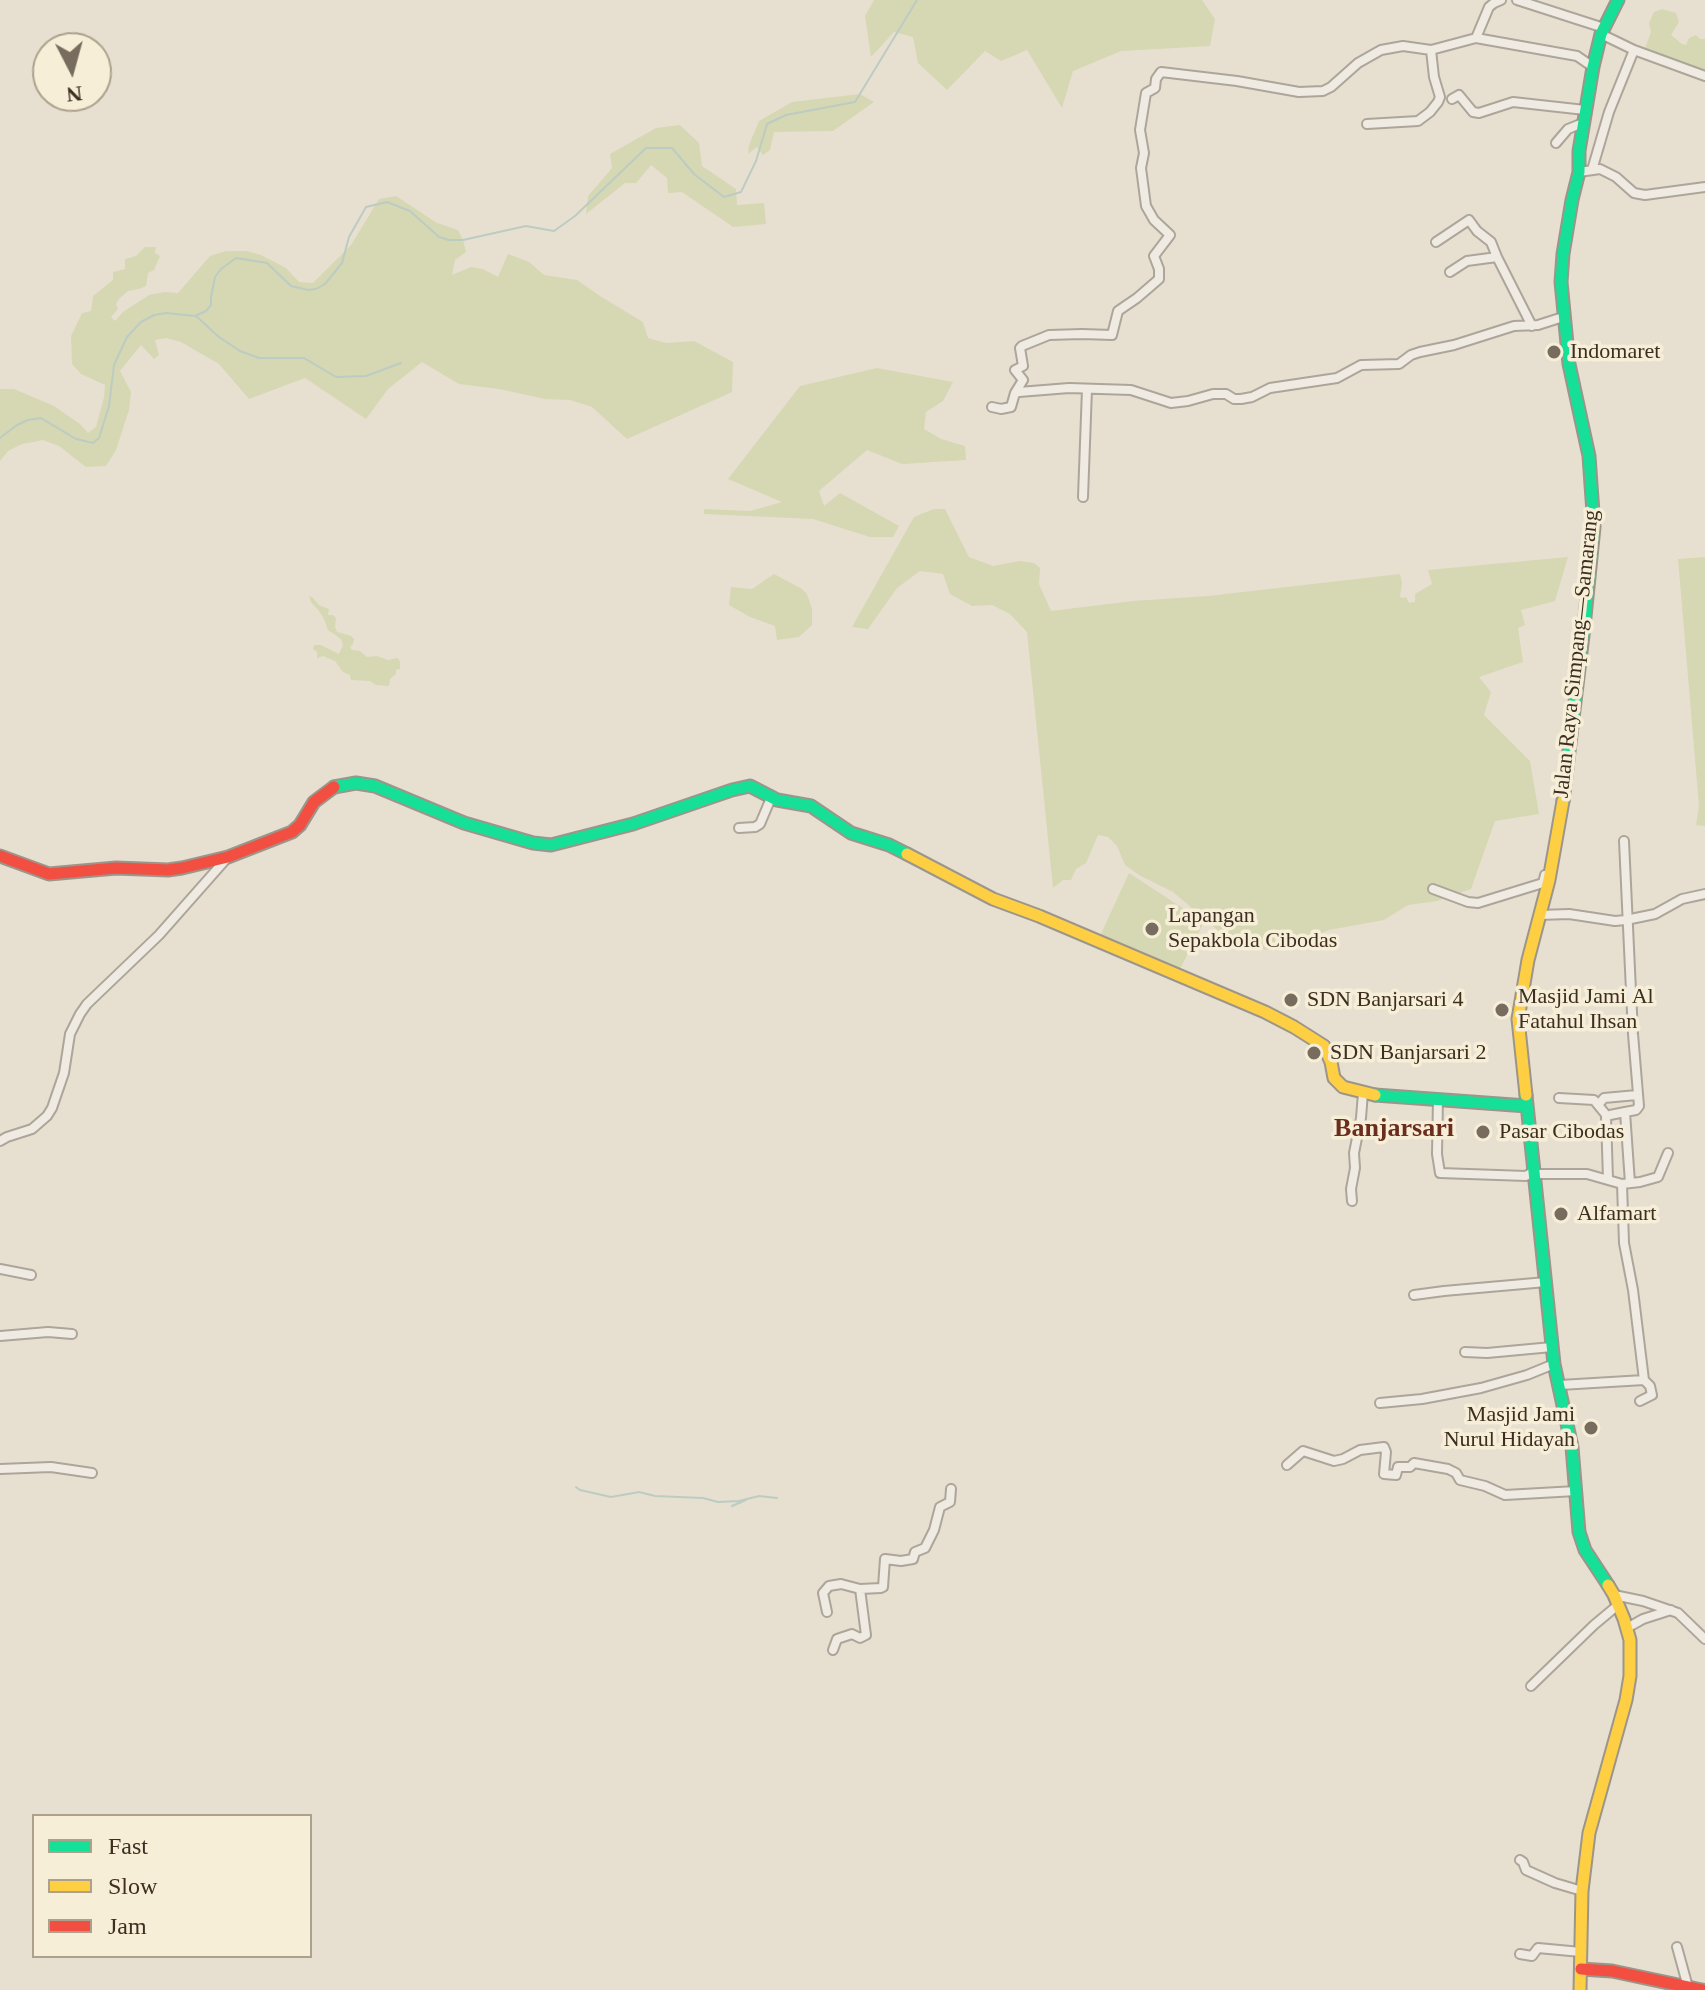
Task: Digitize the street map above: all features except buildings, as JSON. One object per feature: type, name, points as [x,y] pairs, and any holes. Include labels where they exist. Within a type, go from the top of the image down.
[{"type":"main road","name":"Jalan Raya Simpang—Samarang","points":[[1527,1106],[1518,1019],[1562,807],[1594,527],[1589,456],[1569,364],[1563,317],[1563,254],[1579,172],[1579,151],[1593,67],[1603,31],[1618,0]]},
{"type":"main road","points":[[0,856],[49,874],[116,868],[168,870],[228,857],[292,832],[320,796],[335,786],[347,784],[375,786],[464,823],[543,845],[563,843],[633,824],[742,787],[756,788],[771,798],[811,806],[851,833],[880,841],[993,899],[1265,1012],[1324,1046],[1334,1078],[1340,1085],[1363,1093],[1527,1106],[1554,1364],[1572,1447],[1581,1542],[1616,1600],[1627,1628],[1630,1650],[1628,1690],[1590,1826],[1582,1891],[1580,1990]]},
{"type":"main road","points":[[1581,1969],[1612,1971],[1654,1984],[1702,1990]]},
{"type":"street","points":[[1481,0],[1489,7]]},
{"type":"street","points":[[1476,38],[1489,7],[1501,0]]},
{"type":"street","points":[[1517,0],[1603,31],[1634,50],[1705,76]]},
{"type":"street","points":[[992,407],[1011,407],[1022,381],[1015,370],[1023,366],[1022,346],[1049,335],[1112,335],[1118,311],[1159,279],[1154,256],[1170,235],[1154,220],[1146,206],[1140,130],[1146,93],[1155,88],[1161,72],[1313,93],[1331,87],[1358,63],[1381,50],[1403,46],[1431,50],[1476,38],[1577,56],[1593,67]]},
{"type":"street","points":[[1367,124],[1424,119],[1440,97],[1431,50]]},
{"type":"street","points":[[1592,170],[1609,112],[1634,50]]},
{"type":"street","points":[[1452,99],[1461,96],[1471,109],[1479,113],[1518,101],[1585,110]]},
{"type":"street","points":[[1556,143],[1568,129],[1583,123]]},
{"type":"street","points":[[1579,172],[1600,169],[1638,194],[1652,196],[1705,187]]},
{"type":"street","points":[[1436,242],[1469,220],[1491,242],[1532,326]]},
{"type":"street","points":[[1450,272],[1467,261],[1497,257]]},
{"type":"street","points":[[1015,393],[1069,388],[1131,390],[1171,403],[1213,394],[1241,399],[1277,387],[1337,378],[1361,365],[1399,364],[1417,352],[1454,345],[1514,326],[1532,326],[1563,317]]},
{"type":"street","points":[[1083,497],[1087,389]]},
{"type":"street","points":[[739,828],[760,824],[771,798]]},
{"type":"street","points":[[1607,1116],[1638,1109],[1624,841]]},
{"type":"street","points":[[0,1141],[32,1129],[47,1116],[64,1073],[70,1034],[83,1009],[159,935],[228,857]]},
{"type":"street","points":[[1433,889],[1468,902],[1482,903],[1543,883],[1546,871],[1551,870]]},
{"type":"street","points":[[1539,915],[1569,914],[1628,920],[1648,916],[1682,899],[1705,894]]},
{"type":"street","points":[[1352,1201],[1354,1151],[1363,1093]]},
{"type":"street","points":[[1599,1104],[1604,1098],[1637,1095]]},
{"type":"street","points":[[1559,1098],[1594,1100],[1607,1116],[1608,1179]]},
{"type":"street","points":[[1438,1099],[1437,1154],[1440,1173],[1526,1176],[1535,1172],[1587,1174],[1626,1184],[1657,1178],[1668,1153]]},
{"type":"street","points":[[1625,1112],[1624,1243],[1644,1380],[1650,1386],[1652,1395],[1640,1401]]},
{"type":"street","points":[[0,1269],[31,1275]]},
{"type":"street","points":[[1414,1295],[1546,1282]]},
{"type":"street","points":[[0,1336],[48,1332],[72,1334]]},
{"type":"street","points":[[1465,1352],[1552,1347]]},
{"type":"street","points":[[1380,1403],[1481,1388],[1554,1364]]},
{"type":"street","points":[[1560,1385],[1644,1380]]},
{"type":"street","points":[[1287,1465],[1303,1451],[1334,1461],[1360,1450],[1384,1447],[1384,1474],[1396,1475],[1398,1467],[1410,1467],[1414,1463],[1448,1469],[1456,1473],[1460,1480],[1505,1495],[1576,1491]]},
{"type":"street","points":[[0,1469],[51,1467],[92,1473]]},
{"type":"street","points":[[827,1612],[823,1593],[829,1586],[841,1584],[860,1589],[883,1588],[885,1559],[913,1559],[915,1552],[925,1548],[940,1507],[950,1502],[951,1489]]},
{"type":"street","points":[[833,1650],[836,1640],[852,1634],[860,1638],[866,1635],[860,1589]]},
{"type":"street","points":[[1531,1686],[1616,1600],[1643,1601],[1672,1610],[1705,1639]]},
{"type":"street","points":[[1627,1628],[1643,1619],[1672,1610]]},
{"type":"street","points":[[1520,1860],[1526,1870],[1582,1891]]},
{"type":"street","points":[[1677,1947],[1688,1987]]},
{"type":"street","points":[[1520,1954],[1532,1956],[1538,1948],[1581,1952]]},
{"type":"green space","points":[[874,0],[1202,0],[1215,19],[1210,46],[1121,51],[1073,71],[1062,108],[1027,50],[1001,61],[985,51],[947,90],[918,63],[913,37],[894,32],[871,57],[865,16]]},
{"type":"green space","points":[[1662,9],[1676,13],[1679,22],[1671,35],[1682,44],[1686,45],[1689,38],[1696,35],[1705,39],[1705,73],[1644,51],[1651,32],[1649,23],[1654,12]]},
{"type":"green space","points":[[860,94],[874,102],[833,131],[774,132],[770,150],[763,155],[757,147],[748,154],[759,121],[792,102]]},
{"type":"green space","points":[[680,125],[699,143],[702,166],[736,189],[737,205],[764,203],[766,224],[733,227],[682,192],[668,193],[667,178],[651,165],[636,183],[625,183],[586,214],[588,196],[612,168],[610,154],[656,128]]},
{"type":"green space","points":[[396,196],[437,223],[458,230],[466,252],[455,260],[452,275],[471,267],[498,277],[508,254],[529,262],[544,275],[577,280],[643,322],[648,338],[666,343],[694,341],[733,362],[732,392],[627,439],[592,407],[570,400],[545,399],[459,384],[422,362],[388,389],[366,419],[305,378],[249,399],[219,364],[181,342],[166,338],[155,340],[159,355],[154,359],[141,345],[120,371],[131,392],[129,410],[116,450],[106,466],[86,467],[59,446],[43,440],[22,444],[8,451],[0,461],[0,389],[14,389],[54,406],[88,433],[96,427],[105,385],[81,374],[72,364],[71,336],[82,313],[91,311],[93,296],[113,280],[113,272],[125,269],[125,259],[136,256],[145,247],[156,247],[155,253],[160,256],[154,270],[148,273],[146,286],[128,291],[119,299],[116,304],[118,309],[111,317],[115,321],[149,295],[178,293],[210,256],[226,251],[261,255],[286,268],[299,282],[313,283],[351,245],[379,199]]},
{"type":"green space","points":[[877,368],[953,382],[943,401],[926,412],[924,429],[941,439],[965,446],[966,460],[902,464],[867,450],[819,491],[824,506],[840,493],[899,526],[893,537],[870,537],[813,519],[704,514],[704,509],[750,511],[782,502],[728,479],[800,386]]},
{"type":"green space","points":[[934,509],[945,509],[969,557],[993,566],[1019,561],[1034,563],[1040,568],[1039,584],[1051,611],[1400,574],[1400,597],[1406,597],[1409,603],[1415,602],[1415,594],[1432,584],[1428,570],[1568,557],[1555,601],[1521,610],[1525,625],[1518,628],[1523,662],[1479,677],[1491,692],[1484,715],[1530,761],[1539,814],[1495,821],[1471,889],[1437,901],[1408,905],[1384,920],[1329,930],[1276,951],[1242,949],[1235,945],[1173,892],[1125,865],[1117,846],[1108,837],[1098,835],[1086,863],[1076,869],[1071,880],[1063,880],[1053,888],[1027,632],[1010,614],[992,605],[972,606],[950,594],[943,574],[920,571],[897,588],[868,629],[852,627],[914,517]]},
{"type":"green space","points":[[1705,557],[1705,826],[1696,825],[1699,806],[1678,559]]},
{"type":"green space","points":[[774,574],[807,594],[812,609],[812,625],[799,637],[777,640],[775,626],[729,605],[731,587],[752,589]]},
{"type":"green space","points":[[309,596],[329,609],[328,615],[336,618],[337,632],[354,639],[350,647],[352,650],[360,651],[367,657],[397,658],[400,661],[400,669],[390,679],[389,686],[351,680],[350,675],[343,672],[335,661],[323,656],[317,658],[314,645],[339,654],[343,645],[341,639],[328,630]]},
{"type":"green space","name":"Lapangan Sepakbola Cibodas","points":[[1129,873],[1204,922],[1179,971],[1100,936]]},
{"type":"waterway","points":[[0,438],[17,425],[41,418],[76,439],[93,443],[99,438],[109,406],[114,365],[127,337],[141,322],[154,315],[195,316],[206,311],[211,305],[215,277],[236,258],[267,263],[291,286],[316,289],[325,284],[342,263],[349,237],[366,207],[387,202],[410,211],[439,237],[449,240],[463,240],[526,226],[554,231],[575,216],[646,148],[672,148],[694,174],[724,197],[741,192],[756,161],[767,124],[786,115],[855,102],[917,0]]},
{"type":"waterway","points":[[196,316],[240,351],[259,358],[304,358],[336,377],[366,376],[401,363]]},
{"type":"waterway","points":[[576,1487],[611,1497],[639,1492],[718,1502],[759,1496],[777,1498]]},
{"type":"waterway","points":[[732,1506],[746,1500]]},
{"type":"traffic: fast","points":[[1563,801],[1594,527],[1589,456],[1569,364],[1561,282],[1593,67],[1601,34],[1618,0]]},
{"type":"traffic: fast","points":[[334,787],[356,783],[375,786],[464,823],[533,843],[551,845],[633,824],[750,786],[777,800],[811,806],[851,833],[907,854]]},
{"type":"traffic: fast","points":[[1375,1095],[1527,1106]]},
{"type":"traffic: fast","points":[[1526,1095],[1554,1364],[1572,1447],[1579,1532],[1585,1550],[1608,1585]]},
{"type":"traffic: slow","points":[[1526,1095],[1518,1019],[1563,801]]},
{"type":"traffic: slow","points":[[907,854],[993,899],[1265,1012],[1324,1046],[1334,1078],[1343,1087],[1375,1095]]},
{"type":"traffic: slow","points":[[1580,1990],[1582,1891],[1589,1833],[1630,1676],[1630,1640],[1608,1585]]},
{"type":"traffic: jam","points":[[0,856],[49,874],[116,868],[182,868],[228,857],[292,832],[314,802],[334,787]]},
{"type":"traffic: jam","points":[[1581,1969],[1612,1971],[1702,1990]]},
{"type":"place","name":"Indomaret","points":[[1554,352]]},
{"type":"place","name":"Lapangan Sepakbola Cibodas","points":[[1152,929]]},
{"type":"place","name":"SDN Banjarsari 4","points":[[1291,1000]]},
{"type":"place","name":"Masjid Jami Al Fatahul Ihsan","points":[[1502,1010]]},
{"type":"place","name":"SDN Banjarsari 2","points":[[1314,1053]]},
{"type":"place","name":"Pasar Cibodas","points":[[1483,1132]]},
{"type":"place","name":"Alfamart","points":[[1561,1214]]},
{"type":"place","name":"Masjid Jami Nurul Hidayah","points":[[1591,1428]]},
{"type":"district","name":"Banjarsari","points":[[1394,1129]]}]
